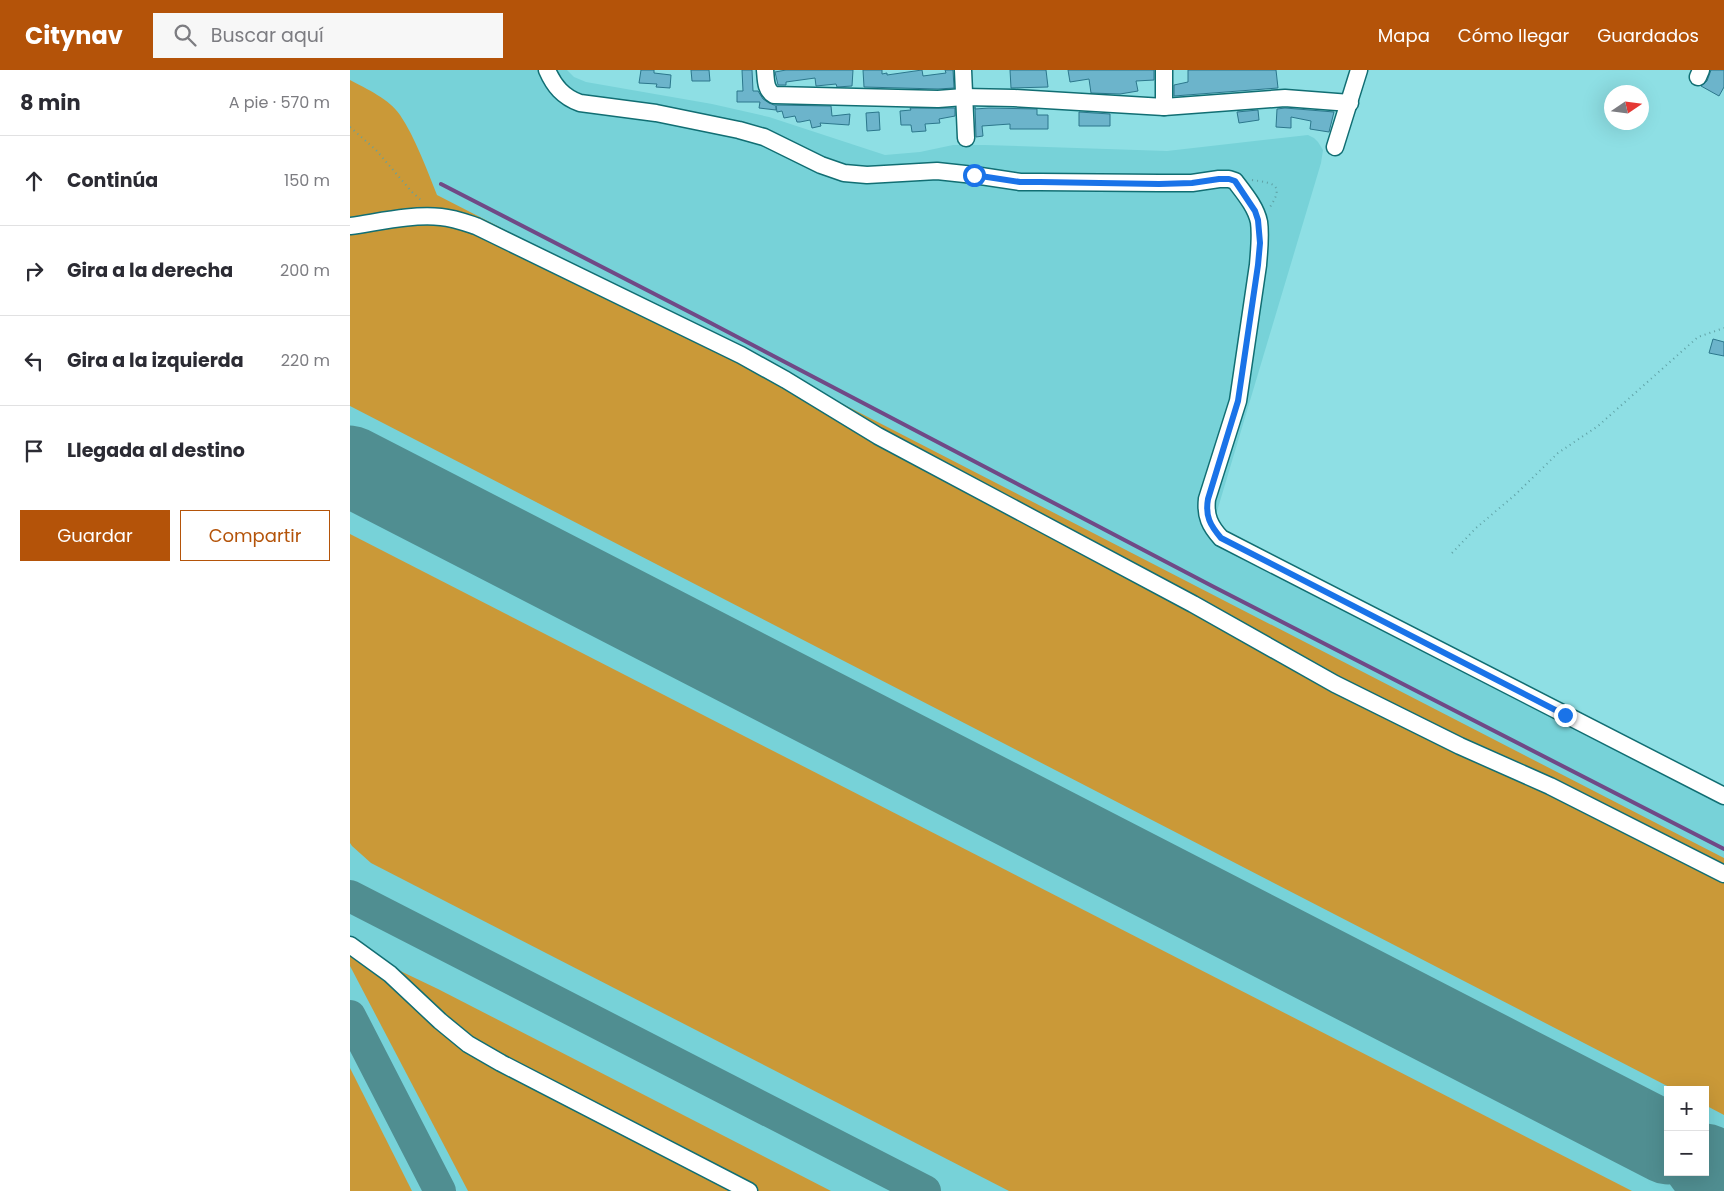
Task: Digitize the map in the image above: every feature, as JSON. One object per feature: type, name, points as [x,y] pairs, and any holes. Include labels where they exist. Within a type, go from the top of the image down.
[{"type":"street","points":[[547,70],[555,86],[571,100],[580,103],[656,113],[739,130],[764,137],[844,173],[867,175],[937,171],[1020,182],[1159,184],[1192,183],[1219,179],[1235,181],[1255,211],[1259,224],[1260,243],[1256,286],[1238,401],[1206,508],[1211,526],[1221,538],[1724,796]]},
{"type":"street","points":[[765,70],[767,87],[774,95],[853,98],[1014,98],[1164,107],[1285,98],[1350,103]]},
{"type":"street","points":[[963,70],[966,138]]},
{"type":"street","points":[[1164,70],[1164,107]]},
{"type":"street","points":[[1335,147],[1350,103],[1358,70]]},
{"type":"street","points":[[350,226],[404,218],[439,216],[456,219],[476,226],[741,355],[878,436],[1193,604],[1336,684],[1460,746],[1550,786],[1724,874]]},
{"type":"street","points":[[350,945],[390,974],[440,1021],[468,1044],[501,1063],[749,1191]]},
{"type":"path","points":[[350,127],[376,150],[412,192],[439,216]]},
{"type":"path","points":[[1235,181],[1252,180],[1271,183],[1276,187],[1278,192],[1276,197],[1259,224]]},
{"type":"path","points":[[1452,553],[1476,528],[1516,494],[1558,453],[1598,426],[1698,337],[1724,328]]},
{"type":"shaded area","points":[[350,70],[567,70],[574,77],[586,82],[712,104],[769,117],[885,155],[920,152],[953,145],[1167,151],[1308,135],[1314,138],[1323,150],[1321,163],[1215,518],[1219,529],[1724,790],[1724,1191],[350,1191]]},
{"type":"shaded area","points":[[350,80],[384,99],[400,115],[416,143],[437,195],[1724,858],[1724,1115],[1709,1107],[1709,1086],[1667,1086],[350,406]]},
{"type":"shaded area","points":[[350,534],[1632,1191],[1009,1191],[371,863],[352,846],[350,843]]},
{"type":"shaded area","points":[[350,947],[438,989],[831,1191],[468,1191],[350,966]]},
{"type":"shaded area","points":[[350,1068],[412,1191],[350,1191]]},
{"type":"building","points":[[641,70],[654,70],[654,73],[671,75],[670,88],[656,87],[657,84],[639,83]]},
{"type":"building","points":[[691,70],[709,70],[710,81],[692,81]]},
{"type":"building","points":[[742,70],[752,70],[753,91],[758,91],[763,99],[769,103],[774,105],[831,106],[832,116],[850,114],[849,125],[820,123],[821,126],[812,128],[810,120],[797,122],[795,116],[784,118],[782,111],[777,112],[776,106],[776,110],[759,108],[760,102],[737,102],[737,91],[743,91]]},
{"type":"building","points":[[786,70],[853,70],[852,86],[837,87],[836,84],[816,86],[815,78],[778,85],[775,72]]},
{"type":"building","points":[[863,70],[882,70],[882,74],[887,73],[887,75],[922,70],[923,76],[946,73],[945,70],[953,70],[954,88],[864,87]]},
{"type":"building","points":[[1010,70],[1046,70],[1048,87],[1011,88]]},
{"type":"building","points":[[1068,70],[1154,70],[1154,80],[1136,81],[1138,91],[1120,94],[1091,93],[1089,79],[1070,82]]},
{"type":"building","points":[[1188,70],[1276,70],[1278,88],[1174,96],[1174,85],[1188,82]]},
{"type":"building","points":[[1711,70],[1724,70],[1724,87],[1719,96],[1701,86],[1707,81]]},
{"type":"building","points":[[910,108],[955,108],[955,116],[939,119],[940,123],[925,124],[926,131],[912,132],[911,125],[901,125],[900,111],[911,110]]},
{"type":"building","points":[[975,109],[1037,109],[1037,115],[1048,115],[1048,129],[1010,129],[1010,124],[982,126],[983,136],[976,137]]},
{"type":"building","points":[[1277,109],[1334,112],[1329,132],[1310,129],[1311,121],[1291,117],[1291,128],[1276,127]]},
{"type":"building","points":[[1258,110],[1259,120],[1239,123],[1237,112]]},
{"type":"building","points":[[879,112],[880,130],[867,131],[866,113]]},
{"type":"building","points":[[1079,112],[1110,114],[1110,126],[1079,126]]},
{"type":"building","points":[[1713,339],[1724,342],[1724,356],[1709,353]]},
{"type":"waterway","points":[[441,184],[1214,587],[1724,849]]},
{"type":"taxiway","points":[[350,896],[925,1191]]},
{"type":"taxiway","points":[[350,1016],[440,1191]]},
{"type":"runway","points":[[350,466],[1664,1142]]},
{"type":"runway","points":[[1709,1166],[1724,1173]]},
{"type":"route","points":[[974,175],[1020,182],[1159,184],[1192,183],[1219,179],[1235,181],[1255,211],[1259,224],[1260,243],[1256,286],[1238,401],[1206,508],[1211,526],[1221,538],[1565,715]]}]
